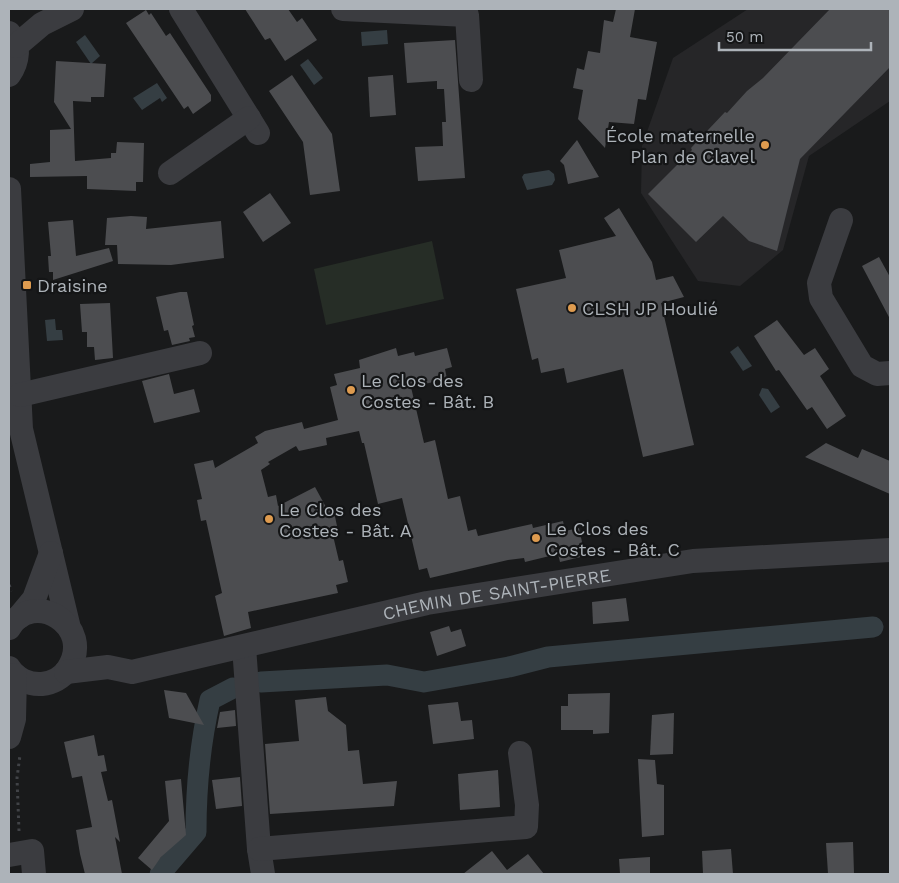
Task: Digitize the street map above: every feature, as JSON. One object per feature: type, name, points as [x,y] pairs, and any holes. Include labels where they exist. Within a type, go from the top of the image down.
[{"type":"street","points":[[9,77],[17,56],[11,36],[42,24],[72,9]]},
{"type":"street","points":[[170,173],[254,125],[181,9]]},
{"type":"street","points":[[343,9],[467,15],[471,80]]},
{"type":"street","points":[[9,189],[22,429],[51,553],[76,648],[73,661],[66,672],[53,682],[16,674],[14,736]]},
{"type":"street","points":[[841,220],[819,283],[821,298],[862,366],[877,374],[890,373]]},
{"type":"street","points":[[20,395],[200,353]]},
{"type":"street","name":"CHEMIN DE SAINT-PIERRE","points":[[66,672],[108,667],[132,672],[428,603],[693,561],[890,550]]},
{"type":"street","points":[[14,622],[34,599],[51,553]]},
{"type":"street","points":[[14,622],[32,612],[45,611],[57,616],[71,630]]},
{"type":"street","name":"CHEMIN DE SAINT-PIERRE","points":[[71,630],[93,658],[108,667]]},
{"type":"street","points":[[244,647],[259,849],[263,874]]},
{"type":"street","points":[[259,849],[526,827],[527,805],[520,753]]},
{"type":"street","points":[[14,854],[32,851],[34,874]]},
{"type":"path","points":[[14,736],[17,778],[14,854]]},
{"type":"shaded area","points":[[748,9],[890,9],[890,101],[809,156],[783,250],[740,286],[698,281],[641,193],[642,146],[673,58]]},
{"type":"shaded area","points":[[387,30],[388,44],[362,46],[361,32]]},
{"type":"shaded area","points":[[85,35],[100,56],[91,64],[76,42]]},
{"type":"shaded area","points":[[308,59],[323,78],[314,85],[300,65]]},
{"type":"shaded area","points":[[157,83],[167,98],[162,102],[160,98],[142,110],[133,98]]},
{"type":"shaded area","points":[[549,170],[554,174],[555,180],[552,185],[527,190],[522,177],[524,174]]},
{"type":"shaded area","points":[[432,241],[444,299],[326,325],[314,269]]},
{"type":"shaded area","points":[[55,319],[56,330],[62,330],[63,340],[47,341],[45,320]]},
{"type":"shaded area","points":[[738,346],[752,366],[743,371],[730,352]]},
{"type":"shaded area","points":[[762,388],[768,389],[780,407],[771,413],[759,395]]},
{"type":"building","points":[[245,9],[288,9],[297,22],[302,18],[317,40],[285,61],[270,38],[265,40]]},
{"type":"building","points":[[616,9],[635,9],[630,37],[657,42],[646,100],[638,99],[634,124],[609,122],[605,148],[578,119],[583,90],[573,88],[577,68],[584,70],[588,51],[600,53],[604,20],[613,22]]},
{"type":"building","points":[[830,9],[890,9],[890,67],[800,159],[777,251],[749,241],[723,216],[696,242],[648,194],[692,150],[691,148],[725,112],[727,113],[747,91],[763,78]]},
{"type":"building","points":[[146,10],[149,15],[151,13],[166,36],[170,33],[211,95],[211,101],[193,114],[188,106],[184,109],[126,23]]},
{"type":"building","points":[[455,40],[465,178],[418,181],[415,147],[443,146],[442,122],[446,122],[444,89],[437,89],[437,81],[407,83],[404,43]]},
{"type":"building","points":[[56,61],[106,64],[104,97],[91,97],[91,102],[73,101],[75,161],[111,158],[111,153],[116,153],[117,142],[144,143],[143,182],[136,182],[136,191],[87,189],[87,176],[30,177],[30,164],[50,162],[50,130],[71,129],[54,102]]},
{"type":"building","points":[[292,75],[332,134],[340,191],[310,195],[303,142],[269,91]]},
{"type":"building","points":[[393,75],[396,115],[370,117],[368,77]]},
{"type":"building","points":[[577,140],[599,177],[568,184],[564,165],[560,161]]},
{"type":"building","points":[[270,193],[291,223],[263,242],[243,212]]},
{"type":"building","points":[[619,208],[652,262],[656,280],[673,276],[684,297],[661,303],[694,445],[643,457],[623,369],[567,383],[564,368],[541,373],[538,358],[532,360],[516,289],[566,278],[559,250],[616,236],[604,218]]},
{"type":"building","points":[[147,217],[146,229],[221,221],[224,258],[171,265],[118,264],[117,245],[105,245],[107,218]]},
{"type":"building","points":[[73,220],[76,256],[109,248],[113,261],[53,280],[53,272],[49,272],[48,256],[51,256],[48,222]]},
{"type":"building","points":[[879,257],[890,277],[890,319],[862,266]]},
{"type":"building","points":[[187,292],[195,337],[189,338],[190,341],[172,345],[168,330],[164,331],[156,297]]},
{"type":"building","points":[[110,303],[113,358],[95,360],[94,347],[87,347],[87,332],[82,332],[80,304]]},
{"type":"building","points":[[777,320],[804,355],[815,348],[829,369],[820,376],[846,416],[827,429],[812,407],[807,410],[779,370],[776,371],[754,336]]},
{"type":"building","points":[[396,348],[398,356],[414,352],[415,356],[447,348],[452,367],[445,369],[447,379],[411,387],[424,443],[435,440],[448,499],[460,496],[468,531],[476,529],[478,536],[532,524],[533,528],[563,521],[565,531],[579,528],[585,556],[560,562],[558,554],[525,562],[524,558],[508,560],[430,578],[427,568],[419,570],[402,498],[378,504],[364,443],[362,443],[359,431],[326,438],[327,445],[299,451],[296,446],[268,462],[270,464],[261,470],[268,497],[276,495],[278,506],[315,487],[327,509],[333,507],[337,526],[331,527],[339,561],[343,560],[348,582],[336,585],[338,593],[248,612],[251,628],[224,636],[215,596],[222,593],[206,520],[201,521],[197,500],[202,499],[194,464],[213,460],[215,468],[258,443],[255,437],[265,431],[302,422],[304,429],[338,420],[330,387],[337,385],[334,374],[360,368],[359,360]]},
{"type":"building","points":[[169,374],[174,394],[194,389],[200,412],[154,423],[142,381]]},
{"type":"building","points":[[826,443],[858,458],[862,449],[890,461],[890,494],[805,457]]},
{"type":"building","points":[[626,598],[629,621],[593,624],[592,602]]},
{"type":"building","points":[[449,626],[451,632],[461,629],[466,646],[437,656],[430,632]]},
{"type":"building","points":[[164,690],[186,693],[204,725],[169,718]]},
{"type":"building","points":[[610,693],[609,733],[593,734],[593,730],[561,730],[561,706],[568,706],[568,694]]},
{"type":"building","points":[[326,697],[328,711],[346,725],[348,751],[359,750],[363,784],[397,781],[394,806],[270,814],[265,744],[299,741],[295,700]]},
{"type":"building","points":[[458,702],[461,721],[472,720],[474,739],[433,744],[428,705]]},
{"type":"building","points":[[235,710],[236,726],[217,728],[220,712]]},
{"type":"building","points":[[674,713],[673,754],[650,755],[652,715]]},
{"type":"building","points":[[94,735],[98,756],[104,755],[107,771],[101,772],[108,801],[112,800],[120,842],[115,837],[122,874],[85,874],[80,854],[76,830],[92,827],[82,776],[72,778],[64,742]]},
{"type":"building","points":[[638,759],[655,760],[657,784],[664,785],[664,835],[642,837]]},
{"type":"building","points":[[498,770],[500,807],[460,810],[458,774]]},
{"type":"building","points":[[240,777],[242,806],[216,809],[212,780]]},
{"type":"building","points":[[181,779],[186,835],[161,857],[152,870],[138,858],[169,821],[165,781]]},
{"type":"building","points":[[853,842],[854,874],[828,874],[826,843]]},
{"type":"building","points":[[731,849],[733,874],[703,874],[702,851]]},
{"type":"building","points":[[492,851],[507,870],[528,854],[544,874],[463,874]]},
{"type":"building","points":[[650,857],[650,874],[620,874],[619,859]]},
{"type":"waterway","points":[[261,682],[387,675],[424,682],[509,667],[548,657],[873,627]]},
{"type":"waterway","points":[[160,874],[196,832],[199,766],[210,700],[233,688]]},
{"type":"place","name":"École maternelle Plan de Clavel","points":[[765,145]]},
{"type":"place","name":"Draisine","points":[[27,285]]},
{"type":"place","name":"CLSH JP Houlié","points":[[572,308]]},
{"type":"place","name":"Le Clos des Costes - Bât. B","points":[[351,390]]},
{"type":"place","name":"Le Clos des Costes - Bât. A","points":[[269,519]]},
{"type":"place","name":"Le Clos des Costes - Bât. C","points":[[536,538]]}]
